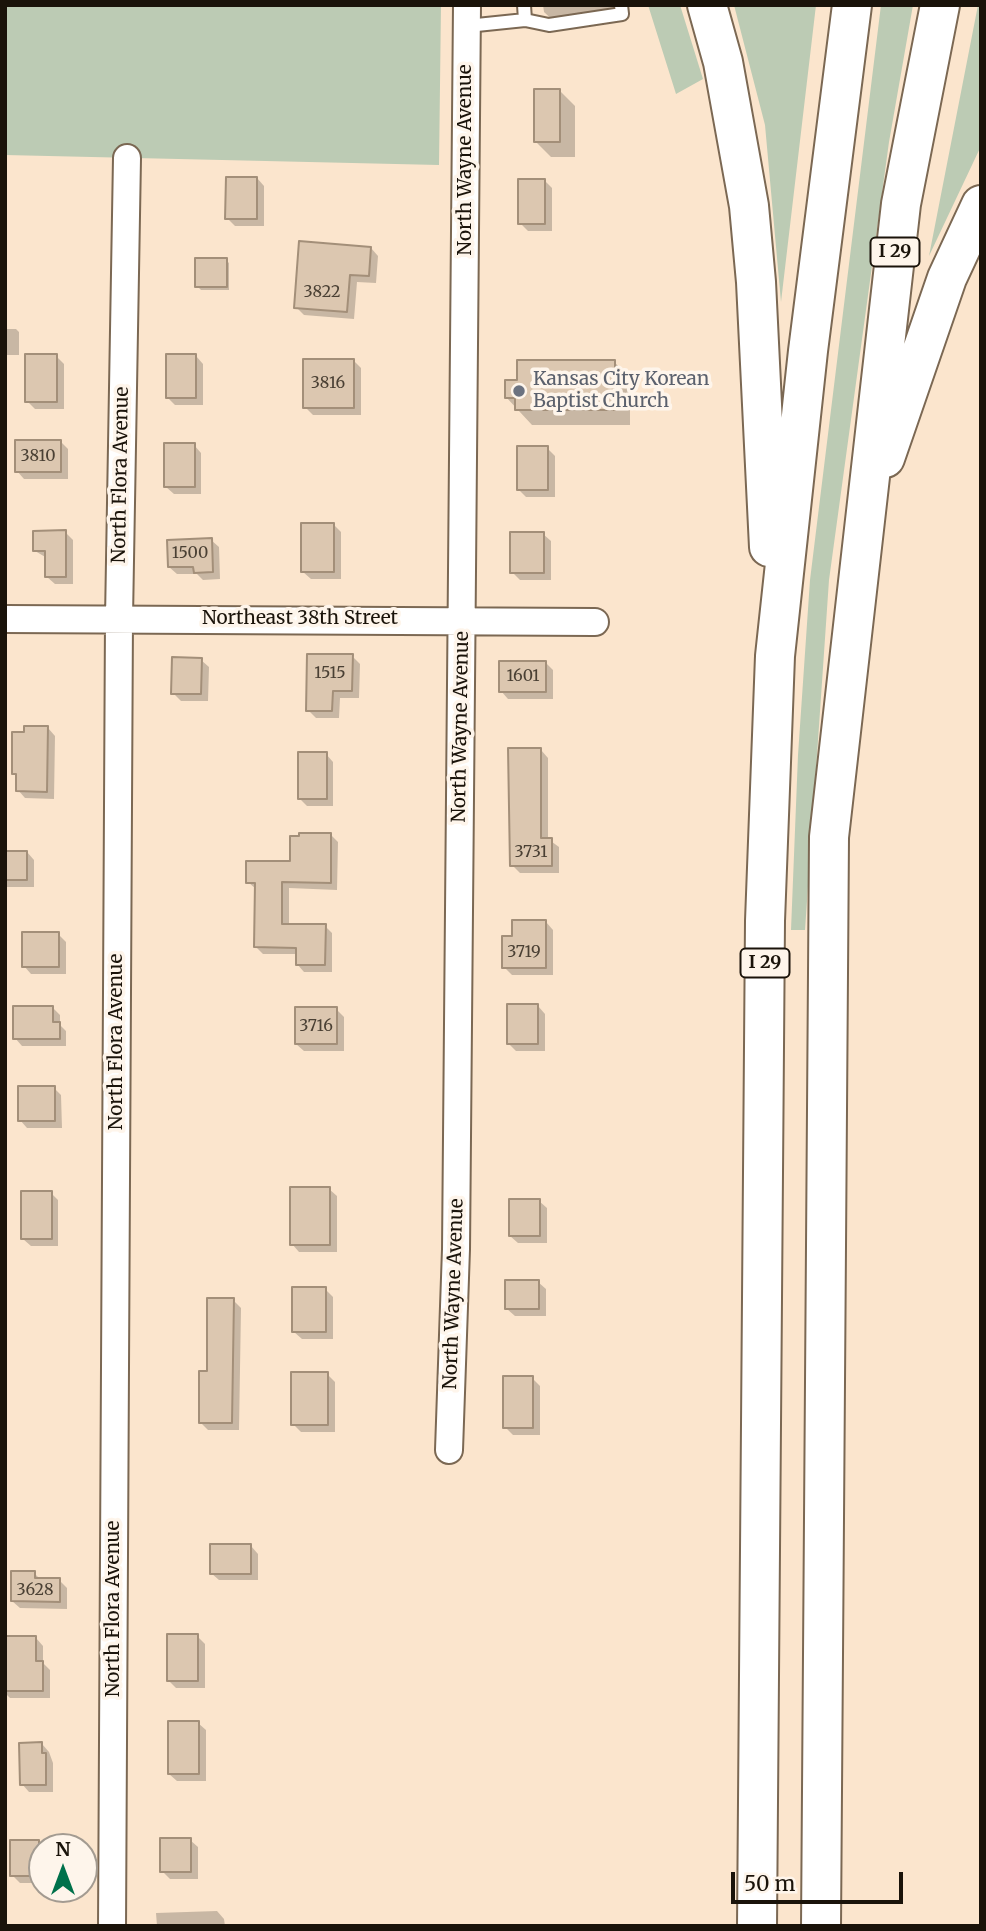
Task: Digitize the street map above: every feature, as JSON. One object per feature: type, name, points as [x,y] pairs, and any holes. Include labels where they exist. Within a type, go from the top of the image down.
[{"type":"highway","points":[[707,5],[723,62],[749,206],[756,282],[775,656]]},
{"type":"highway","name":"I 29","points":[[757,1926],[765,921],[775,656],[808,351],[852,5]]},
{"type":"highway","name":"I 29","points":[[821,1926],[828,837],[864,502],[901,204],[940,5]]},
{"type":"highway","points":[[864,502],[893,439],[947,278],[981,205]]},
{"type":"street","name":"North Wayne Avenue","points":[[449,1450],[456,1249],[467,15]]},
{"type":"street","name":"North Flora Avenue","points":[[112,1926],[119,618],[127,158]]},
{"type":"street","name":"Northeast 38th Street","points":[[5,619],[595,622]]},
{"type":"lane","points":[[524,5],[525,20]]},
{"type":"lane","points":[[467,15],[549,25],[622,14],[621,5]]},
{"type":"green space","points":[[5,5],[441,5],[439,165],[5,155]]},
{"type":"green space","points":[[648,5],[680,5],[703,79],[676,94]]},
{"type":"green space","points":[[734,5],[816,5],[781,302],[765,125]]},
{"type":"green space","points":[[881,5],[913,5],[889,142],[829,580],[805,930],[791,930],[798,755],[810,580]]},
{"type":"green space","points":[[978,5],[981,5],[981,146],[929,256]]},
{"type":"building","points":[[534,89],[560,89],[560,142],[534,142]]},
{"type":"building","points":[[226,177],[257,177],[257,219],[225,219]]},
{"type":"building","points":[[518,179],[545,179],[545,224],[518,224]]},
{"type":"building","points":[[299,241],[371,247],[369,276],[350,275],[347,312],[294,308]]},
{"type":"building","points":[[195,258],[227,258],[227,287],[195,287]]},
{"type":"building","points":[[25,354],[57,354],[57,402],[25,402]]},
{"type":"building","points":[[166,354],[196,354],[196,398],[166,398]]},
{"type":"building","points":[[303,359],[354,359],[354,408],[303,408]]},
{"type":"building","points":[[517,360],[615,360],[615,410],[515,410],[515,398],[505,398],[505,380],[517,380]]},
{"type":"building","points":[[15,440],[61,440],[61,472],[15,472]]},
{"type":"building","points":[[164,443],[195,443],[195,487],[164,487]]},
{"type":"building","points":[[517,446],[548,446],[548,490],[517,490]]},
{"type":"building","points":[[301,523],[334,523],[334,572],[301,572]]},
{"type":"building","points":[[66,530],[66,577],[45,577],[45,551],[33,551],[33,531]]},
{"type":"building","points":[[510,532],[544,532],[544,573],[510,573]]},
{"type":"building","points":[[212,538],[213,572],[194,573],[193,567],[168,567],[167,540]]},
{"type":"building","points":[[307,654],[353,654],[352,691],[333,691],[332,711],[306,711]]},
{"type":"building","points":[[172,657],[202,658],[201,694],[171,694]]},
{"type":"building","points":[[499,661],[546,661],[546,692],[499,692]]},
{"type":"building","points":[[24,726],[48,726],[47,792],[16,791],[16,774],[12,774],[12,732],[24,732]]},
{"type":"building","points":[[508,748],[541,748],[541,838],[552,838],[552,866],[510,866]]},
{"type":"building","points":[[298,752],[327,752],[327,799],[298,799]]},
{"type":"building","points":[[299,833],[331,833],[331,883],[282,882],[282,924],[326,924],[325,965],[296,965],[296,948],[254,947],[255,883],[246,883],[246,861],[290,861],[290,836],[299,836]]},
{"type":"building","points":[[5,851],[27,851],[27,880],[5,880]]},
{"type":"building","points":[[512,920],[546,920],[546,968],[502,968],[502,936],[512,936]]},
{"type":"building","points":[[22,932],[59,932],[59,967],[22,967]]},
{"type":"building","points":[[507,1004],[538,1004],[538,1044],[507,1044]]},
{"type":"building","points":[[13,1006],[53,1006],[53,1022],[60,1022],[60,1039],[13,1039]]},
{"type":"building","points":[[295,1007],[337,1007],[337,1044],[295,1044]]},
{"type":"building","points":[[18,1086],[55,1086],[55,1121],[18,1121]]},
{"type":"building","points":[[290,1187],[330,1187],[330,1245],[290,1245]]},
{"type":"building","points":[[21,1191],[52,1191],[52,1239],[21,1239]]},
{"type":"building","points":[[509,1199],[540,1199],[540,1236],[509,1236]]},
{"type":"building","points":[[505,1280],[539,1280],[539,1309],[505,1309]]},
{"type":"building","points":[[292,1287],[326,1287],[326,1332],[292,1332]]},
{"type":"building","points":[[207,1298],[234,1298],[232,1423],[199,1423],[199,1371],[207,1371]]},
{"type":"building","points":[[291,1372],[328,1372],[328,1425],[291,1425]]},
{"type":"building","points":[[503,1376],[533,1376],[533,1428],[503,1428]]},
{"type":"building","points":[[210,1544],[251,1544],[251,1574],[210,1574]]},
{"type":"building","points":[[11,1571],[35,1571],[35,1578],[60,1578],[60,1602],[11,1601]]},
{"type":"building","points":[[167,1634],[198,1634],[198,1681],[167,1681]]},
{"type":"building","points":[[5,1636],[36,1636],[36,1661],[43,1661],[43,1691],[5,1691]]},
{"type":"building","points":[[168,1721],[199,1721],[199,1774],[168,1774]]},
{"type":"building","points":[[42,1742],[42,1753],[46,1753],[46,1785],[20,1785],[19,1743]]},
{"type":"building","points":[[160,1838],[191,1838],[191,1872],[160,1872]]},
{"type":"building","points":[[10,1840],[28,1840],[28,1876],[10,1876]]},
{"type":"place","name":"Kansas City Korean Baptist Church","points":[[519,391]]}]
